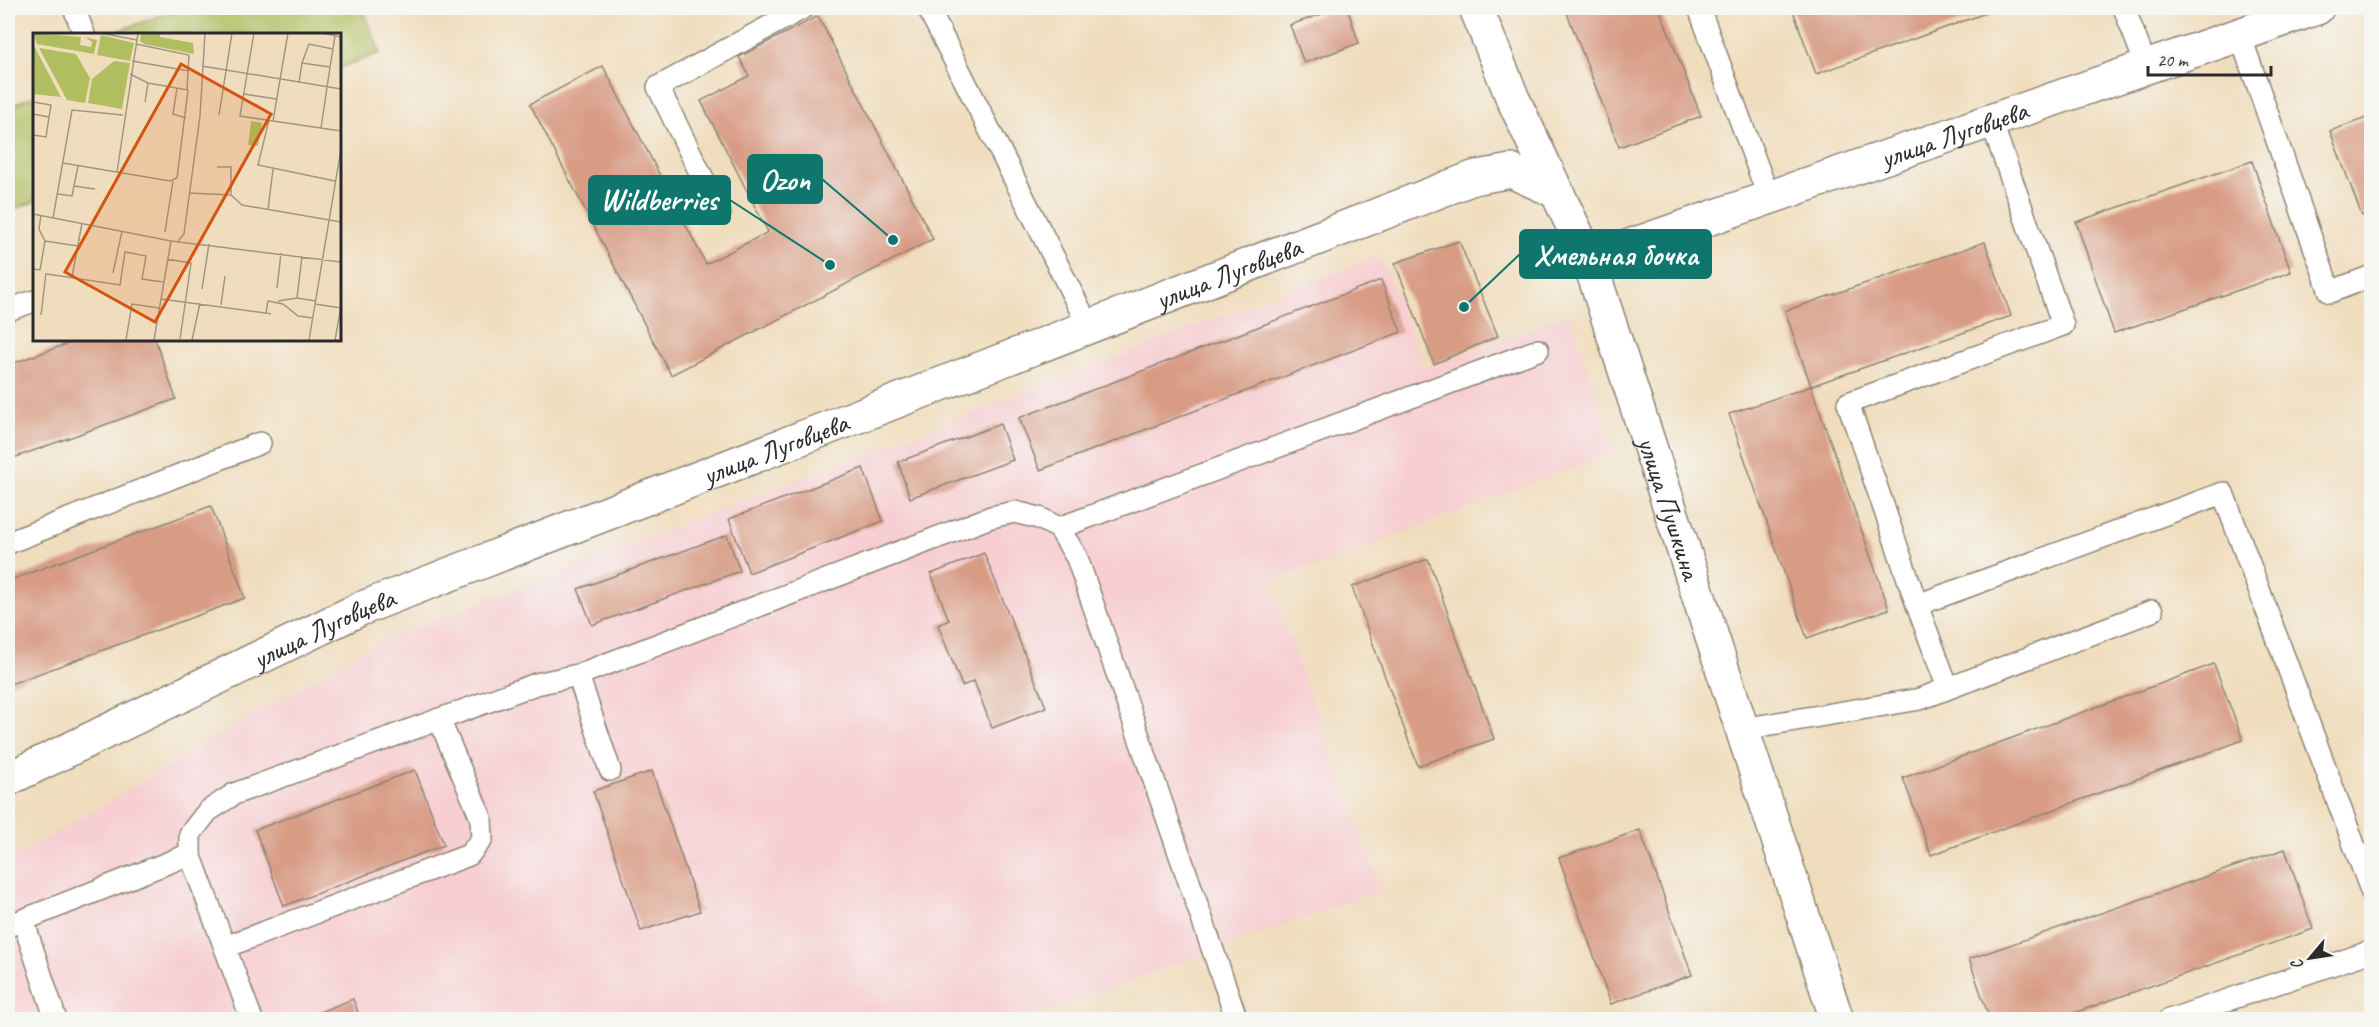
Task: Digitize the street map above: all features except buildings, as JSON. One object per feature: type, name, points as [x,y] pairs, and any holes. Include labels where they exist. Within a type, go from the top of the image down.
[{"type":"street","name":"улица Пушкина","points":[[1476,8],[1513,99],[1589,260],[1837,1020]]},
{"type":"street","name":"улица Луговцева","points":[[1589,260],[2317,8]]},
{"type":"street","name":"улица Луговцева","points":[[8,779],[360,609],[1473,178],[1511,171],[1555,191]]},
{"type":"lane","points":[[74,8],[84,33]]},
{"type":"lane","points":[[720,213],[658,87],[803,8]]},
{"type":"lane","points":[[928,8],[1089,327]]},
{"type":"lane","points":[[1699,8],[1769,198]]},
{"type":"lane","points":[[2124,8],[2147,68]]},
{"type":"lane","points":[[2240,35],[2330,292],[2372,276]]},
{"type":"lane","points":[[1948,688],[1848,403],[2063,325],[1990,121]]},
{"type":"lane","points":[[8,310],[33,301]]},
{"type":"lane","points":[[1059,528],[1538,350]]},
{"type":"lane","points":[[8,543],[260,444]]},
{"type":"lane","points":[[1917,605],[2223,493],[2372,893]]},
{"type":"lane","points":[[252,1020],[190,854],[190,834],[208,811],[234,794],[536,684],[578,675],[991,517],[1015,512],[1039,518],[1059,528],[1077,558],[1238,1020]]},
{"type":"lane","points":[[1742,729],[1920,699],[2152,611]]},
{"type":"lane","points":[[578,675],[610,770]]},
{"type":"lane","points":[[225,947],[469,855],[482,839],[481,818],[439,719]]},
{"type":"lane","points":[[57,1020],[15,923],[190,854]]},
{"type":"lane","points":[[2169,1020],[2372,951]]},
{"type":"shaded area","points":[[1380,255],[1425,368],[1569,314],[1616,451],[1269,584],[1382,890],[1023,1019],[8,1019],[8,861],[375,643]]},
{"type":"green space","points":[[182,8],[363,8],[380,53],[340,68],[340,33],[122,33],[120,30]]},
{"type":"green space","points":[[33,96],[33,202],[8,211],[8,106]]},
{"type":"place","name":"Ozon","points":[[893,240]]},
{"type":"place","name":"Wildberries","points":[[830,265]]},
{"type":"place","name":"Хмельная бочка","points":[[1464,307]]}]
